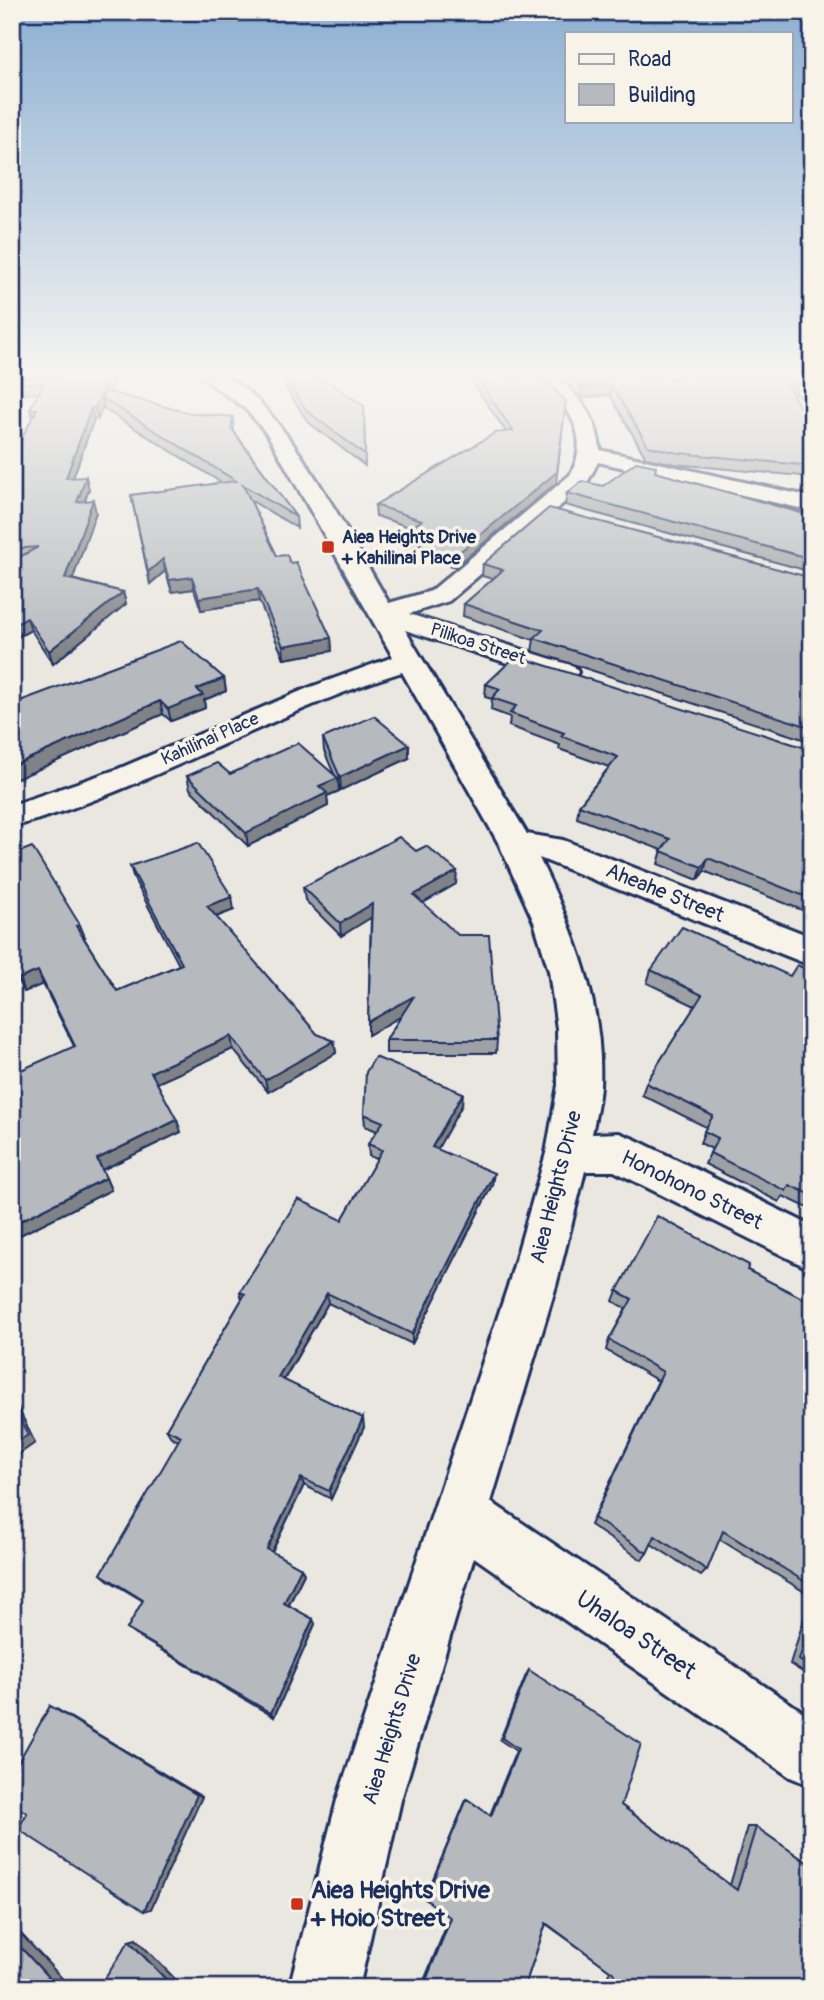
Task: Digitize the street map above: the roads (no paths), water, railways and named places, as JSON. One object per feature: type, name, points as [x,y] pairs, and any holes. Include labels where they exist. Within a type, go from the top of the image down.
[{"type":"street","name":"Aiea Heights Drive","points":[[299,471],[516,844],[552,922],[568,971],[577,1029],[579,1085],[568,1153],[532,1286],[369,1800],[324,1988]]},
{"type":"street","points":[[382,614],[440,596],[557,512],[582,471]]},
{"type":"street","points":[[667,471],[812,504]]},
{"type":"street","name":"Pilikoa Street","points":[[382,614],[593,681]]},
{"type":"street","name":"Kahilinai Place","points":[[12,816],[88,793],[259,717],[382,668],[408,661]]},
{"type":"street","name":"Aheahe Street","points":[[516,844],[551,848],[812,952]]},
{"type":"street","name":"Honohono Street","points":[[568,1153],[619,1152],[812,1249]]},
{"type":"street","name":"Uhaloa Street","points":[[461,1515],[812,1755]]},
{"type":"place","name":"Aiea Heights Drive + Kahilinai Place","points":[[328,547]]},
{"type":"place","name":"Aiea Heights Drive + Hoio Street","points":[[297,1904]]}]
